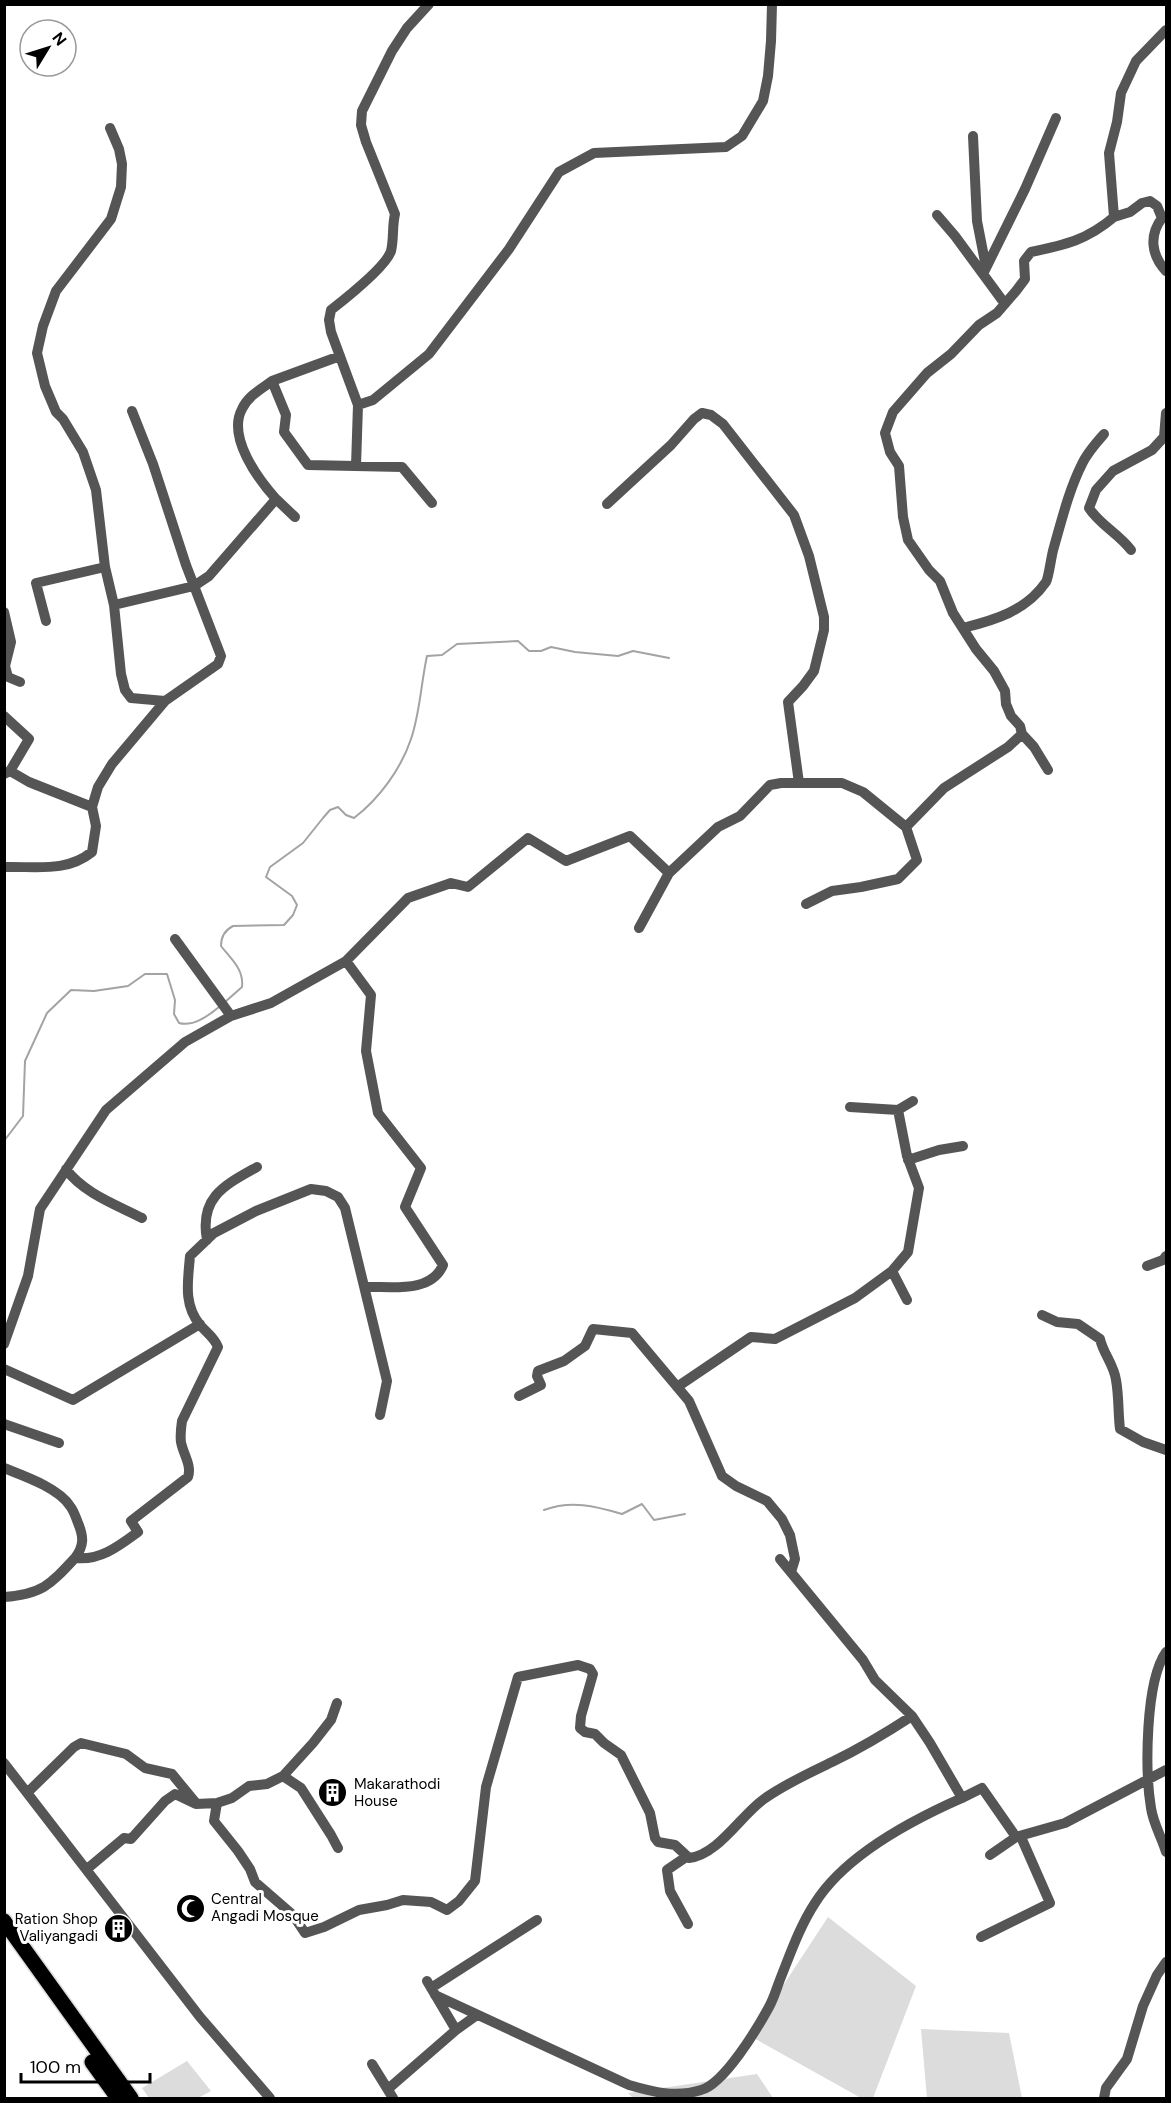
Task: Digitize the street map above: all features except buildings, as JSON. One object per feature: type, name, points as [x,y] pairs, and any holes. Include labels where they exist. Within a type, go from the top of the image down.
[{"type":"main road","points":[[4,1922],[131,2098]]},
{"type":"main road","points":[[4,1939],[118,2098]]},
{"type":"street","points":[[356,466],[358,405],[331,332],[329,320],[332,310],[391,253],[392,225],[395,214],[366,142],[361,126],[362,111],[392,51],[407,28],[429,4]]},
{"type":"street","points":[[358,405],[373,400],[429,354],[509,249],[559,172],[594,153],[726,147],[742,136],[763,101],[769,64],[772,4]]},
{"type":"street","points":[[1114,216],[1109,153],[1121,93],[1136,60],[1167,30]]},
{"type":"street","points":[[984,270],[1025,189],[1056,118]]},
{"type":"street","points":[[110,128],[119,149],[122,164],[121,187],[111,219],[56,291],[43,326],[38,353],[45,386],[56,412],[63,419],[83,452],[96,490],[105,567],[114,605],[121,674],[125,690],[131,698],[165,701]]},
{"type":"street","points":[[973,136],[977,221],[984,270]]},
{"type":"street","points":[[1048,770],[1011,716],[1006,704],[1005,691],[994,671],[953,613],[940,581],[929,570],[908,540],[903,517],[899,466],[890,452],[885,433],[893,412],[927,373],[1005,304],[1025,279],[1024,261],[1031,252],[1064,246],[1097,232],[1114,216],[1130,212],[1142,203],[1150,201],[1158,206],[1162,218],[1154,228],[1153,247],[1157,261],[1167,271]]},
{"type":"street","points":[[937,215],[984,270],[1005,304]]},
{"type":"street","points":[[295,517],[261,482],[244,451],[237,420],[242,407],[251,396],[272,381],[340,356]]},
{"type":"street","points":[[272,381],[286,415],[284,432],[309,465],[402,467],[432,503]]},
{"type":"street","points":[[4,867],[61,867],[83,859],[92,852],[96,826],[92,807],[98,787],[112,764],[165,701],[218,664],[221,656],[186,565],[153,464],[132,411]]},
{"type":"street","points":[[607,504],[702,413],[711,415],[723,424],[794,515],[809,556],[824,617],[824,630],[814,671],[788,702],[799,783]]},
{"type":"street","points":[[1131,550],[1122,538],[1095,517],[1089,508],[1096,490],[1113,471],[1152,450],[1164,436],[1167,413]]},
{"type":"street","points":[[963,628],[1000,618],[1019,609],[1048,579],[1049,563],[1071,489],[1083,462],[1104,434]]},
{"type":"street","points":[[114,605],[194,586],[209,576],[276,498]]},
{"type":"street","points":[[46,621],[36,583],[105,567]]},
{"type":"street","points":[[4,612],[11,642],[5,666],[8,677],[20,682]]},
{"type":"street","points":[[4,716],[29,739],[7,772],[92,807]]},
{"type":"street","points":[[906,827],[944,788],[1008,747],[1022,734]]},
{"type":"street","points":[[639,928],[669,873],[718,827],[740,816],[770,785],[842,783],[863,792],[906,827],[917,860],[898,879],[832,891],[806,903]]},
{"type":"street","points":[[4,1344],[28,1276],[40,1209],[106,1110],[185,1042],[229,1012],[271,1004],[346,961],[408,898],[452,883],[468,887],[528,838],[566,861],[630,836],[669,873]]},
{"type":"street","points":[[175,939],[229,1012]]},
{"type":"street","points":[[346,961],[371,995],[366,1051],[378,1113],[421,1168],[405,1207],[443,1265],[440,1271],[420,1286],[365,1287]]},
{"type":"street","points":[[850,1107],[898,1110],[913,1101]]},
{"type":"street","points":[[677,1387],[751,1337],[776,1339],[855,1298],[892,1271],[908,1252],[919,1188],[908,1160],[898,1110]]},
{"type":"street","points":[[908,1160],[939,1150],[963,1146]]},
{"type":"street","points":[[207,1240],[204,1225],[210,1204],[223,1186],[257,1167]]},
{"type":"street","points":[[66,1169],[71,1177],[87,1189],[142,1218]]},
{"type":"street","points":[[75,1558],[91,1559],[123,1543],[138,1532],[131,1521],[188,1477],[190,1471],[181,1444],[182,1421],[218,1347],[215,1339],[192,1312],[187,1297],[190,1256],[214,1233],[276,1202],[311,1189],[327,1191],[338,1197],[345,1208],[387,1381],[380,1415]]},
{"type":"street","points":[[1147,1266],[1167,1256]]},
{"type":"street","points":[[892,1271],[907,1300]]},
{"type":"street","points":[[1042,1315],[1057,1322],[1078,1324],[1100,1339],[1102,1350],[1113,1368],[1116,1379],[1120,1429],[1143,1442],[1167,1450]]},
{"type":"street","points":[[4,1369],[73,1400],[200,1324]]},
{"type":"street","points":[[519,1396],[541,1385],[537,1376],[538,1371],[564,1361],[585,1347],[593,1329],[632,1333],[689,1401],[722,1476],[736,1486],[767,1501],[782,1519],[790,1535],[795,1559],[791,1572]]},
{"type":"street","points":[[4,1424],[59,1443]]},
{"type":"street","points":[[4,1468],[36,1481],[70,1504],[83,1534],[82,1548],[75,1558],[39,1591],[4,1597]]},
{"type":"street","points":[[780,1558],[863,1660],[875,1680],[912,1716],[962,1798]]},
{"type":"street","points":[[1167,1652],[1162,1658],[1151,1696],[1148,1779],[1151,1812],[1167,1852]]},
{"type":"street","points":[[217,1803],[214,1821],[238,1851],[250,1869],[255,1882],[293,1915],[305,1933],[324,1927],[359,1910],[403,1900],[431,1902],[447,1910],[459,1901],[475,1881],[486,1787],[518,1677],[578,1665],[590,1669],[593,1674],[580,1716],[580,1728],[585,1732],[595,1734],[621,1755],[650,1812],[655,1838],[662,1843],[675,1845],[686,1857],[693,1858],[716,1845],[766,1797],[912,1716]]},
{"type":"street","points":[[87,1869],[124,1838],[131,1839],[165,1801],[175,1794],[196,1804],[217,1803],[232,1798],[249,1786],[267,1784],[283,1776],[331,1720],[338,1703]]},
{"type":"street","points":[[28,1792],[74,1747],[81,1743],[126,1754],[145,1768],[172,1774],[196,1804]]},
{"type":"street","points":[[4,1763],[200,2017],[270,2098]]},
{"type":"street","points":[[990,1855],[1018,1837],[1065,1823],[1167,1770]]},
{"type":"street","points":[[283,1776],[301,1788],[338,1848]]},
{"type":"street","points":[[431,1988],[477,2015],[629,2085],[658,2093],[680,2094],[703,2090],[724,2074],[739,2056],[770,2006],[795,1940],[815,1902],[830,1885],[848,1867],[891,1834],[921,1816],[982,1788],[1018,1837],[1050,1904],[981,1937]]},
{"type":"street","points":[[686,1857],[667,1870],[670,1891],[688,1924]]},
{"type":"street","points":[[431,1988],[537,1920]]},
{"type":"street","points":[[1104,2098],[1106,2088],[1128,2059],[1143,2006],[1157,1975],[1167,1962]]},
{"type":"street","points":[[431,1988],[456,2030]]},
{"type":"street","points":[[372,2064],[388,2095],[456,2030],[477,2015]]},
{"type":"shaded area","points":[[828,1917],[916,1986],[873,2098],[861,2098],[750,2036]]},
{"type":"shaded area","points":[[921,2029],[1009,2033],[1022,2098],[927,2098]]},
{"type":"shaded area","points":[[187,2061],[211,2091],[198,2098],[149,2098],[142,2088]]},
{"type":"shaded area","points":[[757,2074],[773,2098],[633,2098],[628,2093]]},
{"type":"waterway","points":[[225,1002],[242,987],[242,981],[236,965],[221,946],[224,934],[233,926],[284,925],[293,915],[297,905],[292,896],[266,877],[270,867],[303,843],[330,810],[338,807],[346,815],[354,818],[388,783],[411,739],[427,656],[442,655],[457,644],[518,641],[529,651],[541,651],[551,647],[618,656],[633,651],[669,658]]},
{"type":"waterway","points":[[4,1141],[23,1116],[25,1061],[47,1013],[71,990],[94,991],[128,986],[145,974],[167,974],[175,1000],[174,1014],[179,1023],[195,1022],[219,1007]]},
{"type":"waterway","points":[[544,1510],[564,1505],[583,1505],[622,1514],[642,1504],[654,1520],[685,1514]]},
{"type":"place","name":"Makarathodi House","points":[[333,1793]]},
{"type":"place","name":"Central Angadi Mosque","points":[[190,1908]]},
{"type":"place","name":"Ration Shop Valiyangadi","points":[[119,1928]]}]
